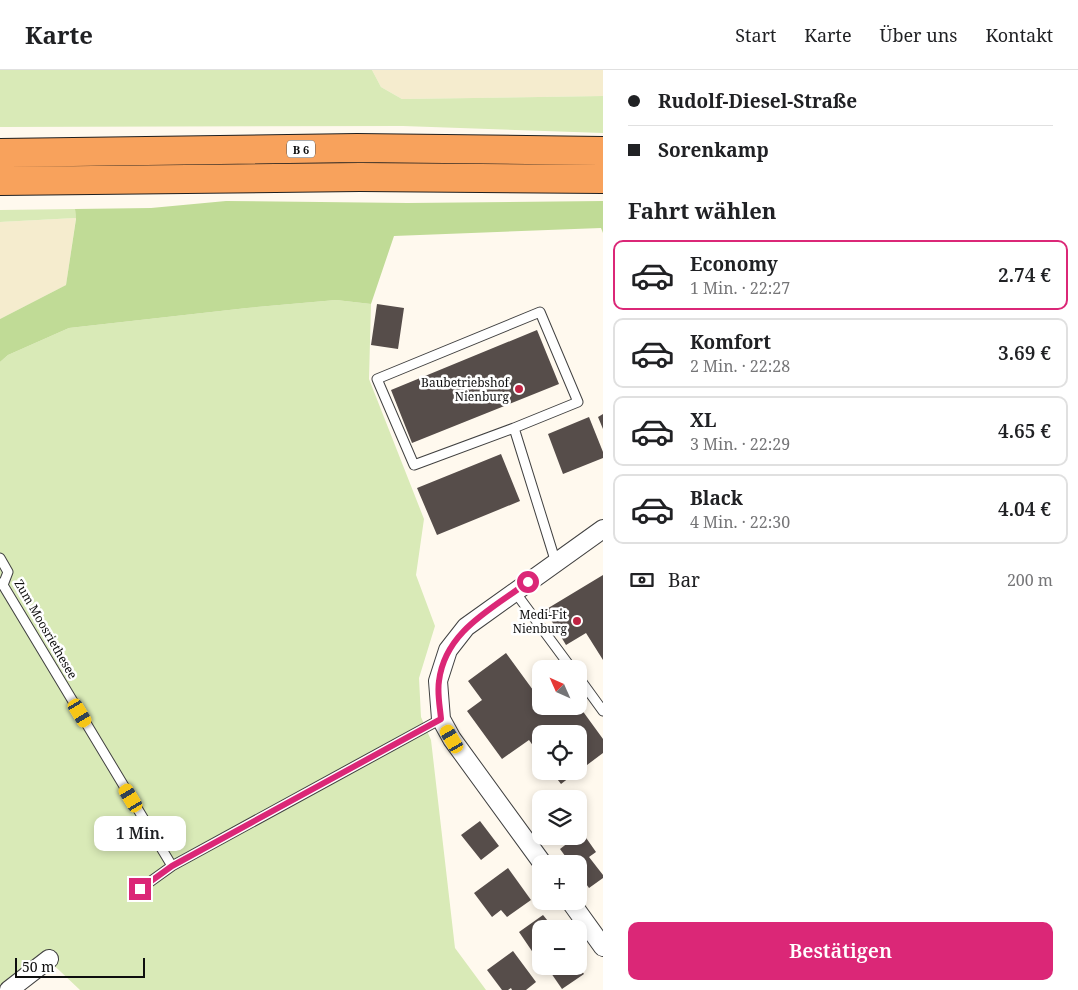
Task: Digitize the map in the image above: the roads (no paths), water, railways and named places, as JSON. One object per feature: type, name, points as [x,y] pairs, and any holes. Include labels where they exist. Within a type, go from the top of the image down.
[{"type":"highway","name":"B 6","points":[[0,153],[357,148],[603,151]]},
{"type":"highway","points":[[0,181],[360,177],[603,179]]},
{"type":"street","points":[[536,855],[452,739],[441,719],[438,681],[448,650],[466,627],[603,529]]},
{"type":"street","points":[[576,910],[603,947]]},
{"type":"street","points":[[9,990],[49,959]]},
{"type":"lane","points":[[540,312],[578,402],[514,428],[414,465],[377,379],[540,312]]},
{"type":"lane","points":[[514,428],[556,563]]},
{"type":"lane","name":"Zum Moosriethesee","points":[[0,558],[8,572],[2,584],[172,866]]},
{"type":"lane","points":[[515,592],[565,660]]},
{"type":"lane","points":[[588,690],[603,711]]},
{"type":"lane","points":[[140,889],[172,866],[441,719]]},
{"type":"place","name":"Baubetriebshof Nienburg","points":[[519,389]]},
{"type":"place","name":"Medi-Fit Nienburg","points":[[577,621]]}]
